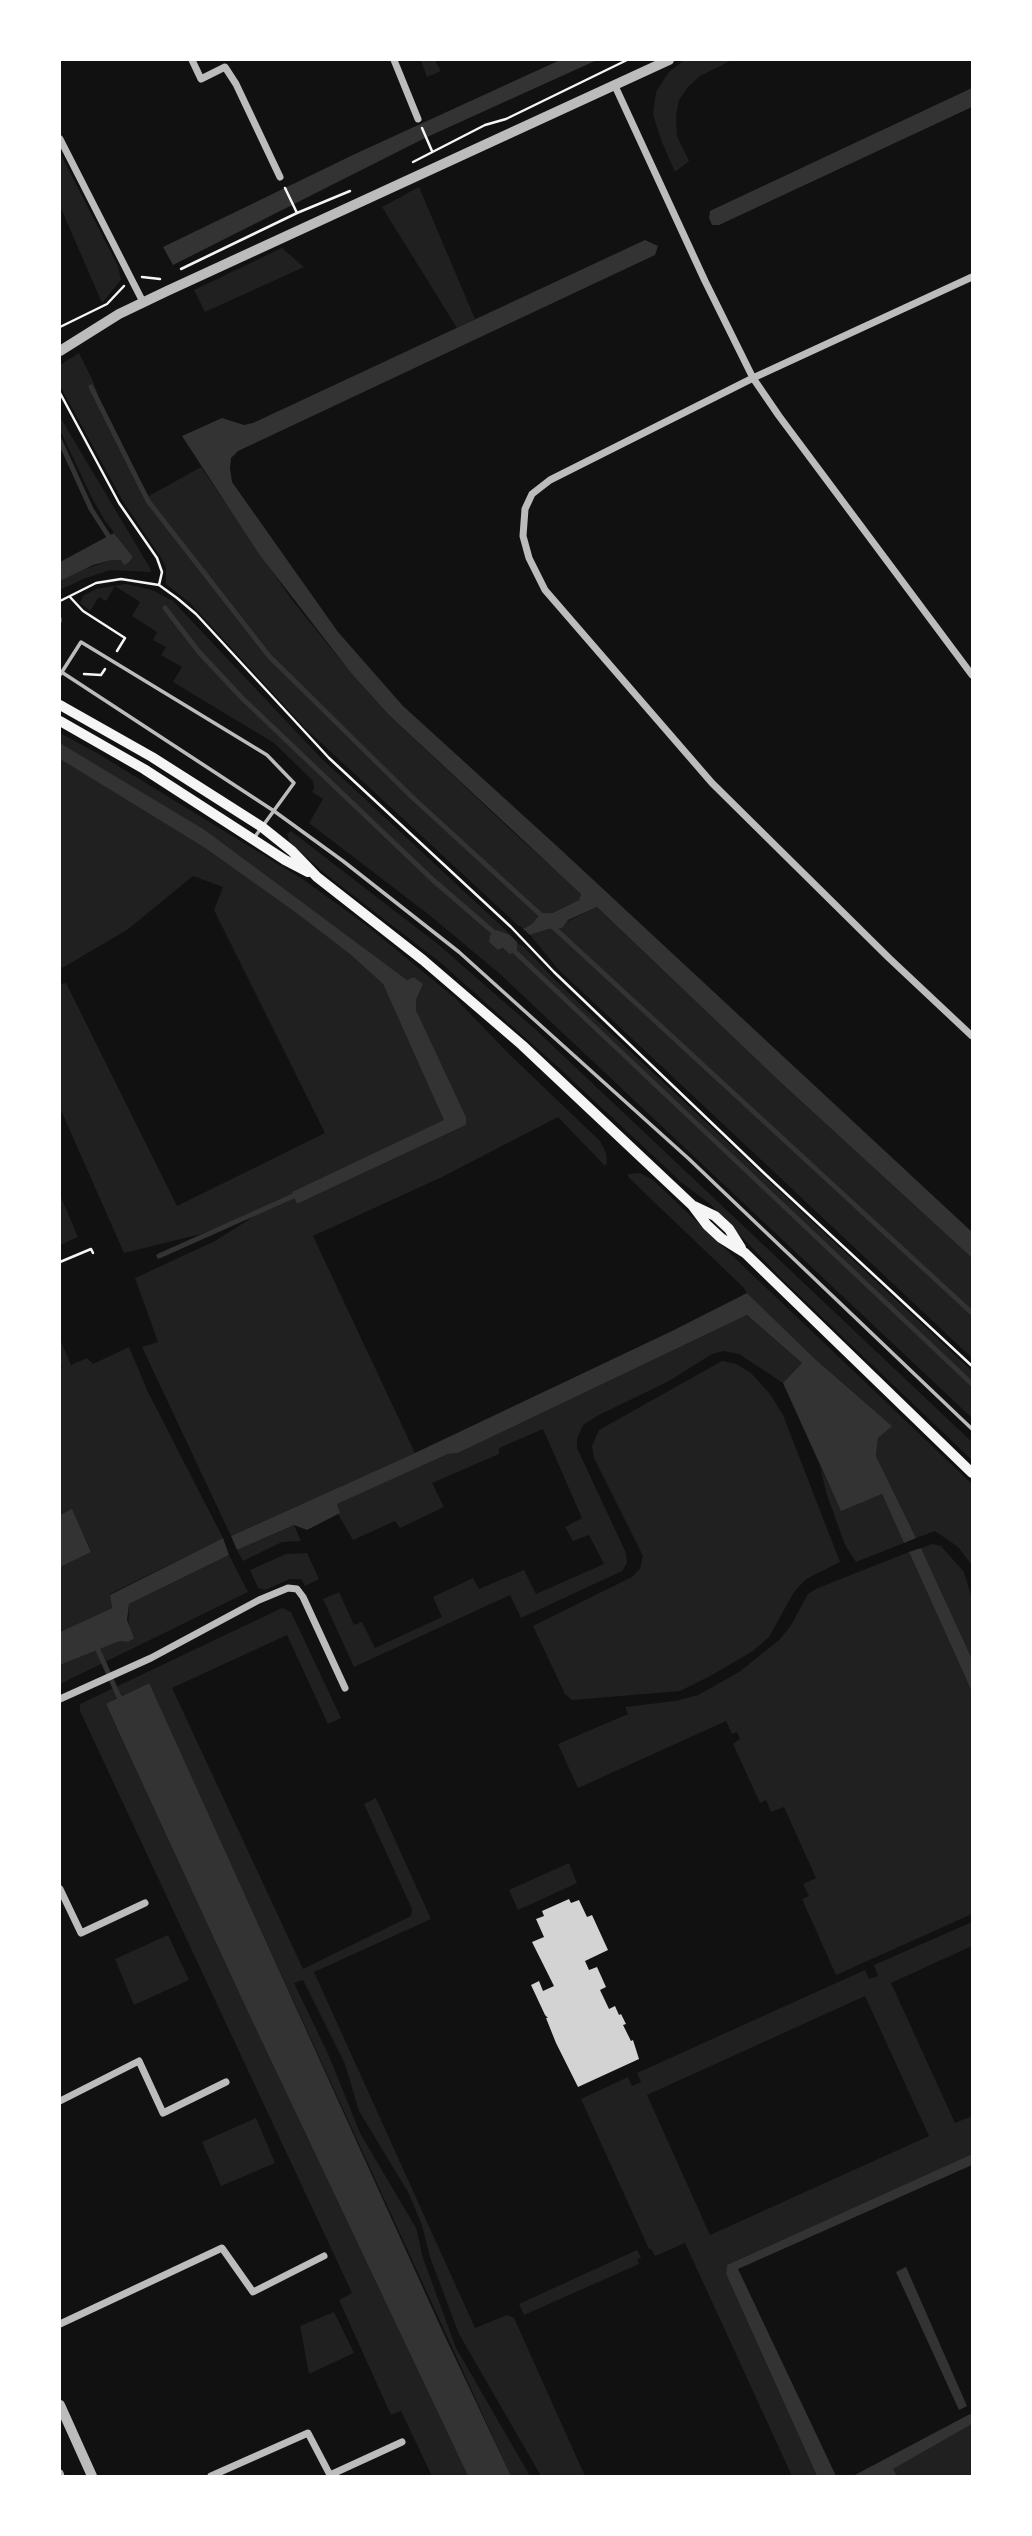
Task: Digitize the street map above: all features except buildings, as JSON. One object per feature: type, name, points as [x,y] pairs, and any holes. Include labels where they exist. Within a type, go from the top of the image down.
[{"type":"main road","points":[[60,705],[152,757],[262,827],[292,851],[317,877],[423,960],[522,1045],[692,1205],[721,1238],[745,1253],[972,1474]]},
{"type":"main road","points":[[60,721],[144,769],[285,860],[317,877]]},
{"type":"street","points":[[192,60],[201,79],[225,67],[236,84],[281,180]]},
{"type":"street","points":[[394,60],[418,118]]},
{"type":"street","points":[[61,348],[119,314],[669,60]]},
{"type":"street","points":[[615,86],[753,378],[972,675]]},
{"type":"street","points":[[60,139],[143,303]]},
{"type":"street","points":[[972,277],[753,378],[550,480],[532,494],[525,509],[523,536],[529,558],[545,590],[712,783],[972,1036]]},
{"type":"street","points":[[60,1699],[134,1667],[259,1600],[288,1588],[297,1589],[303,1597],[345,1688]]},
{"type":"street","points":[[60,1889],[81,1933],[145,1903]]},
{"type":"street","points":[[60,2101],[139,2061],[163,2113],[226,2082]]},
{"type":"street","points":[[60,2324],[222,2248],[253,2292],[324,2256]]},
{"type":"street","points":[[60,2405],[92,2476]]},
{"type":"street","points":[[211,2476],[308,2433],[330,2475],[402,2442]]},
{"type":"lane","points":[[254,838],[274,811],[294,783],[267,755],[81,642],[60,672],[274,811],[344,861],[459,952],[689,1159],[972,1429]]},
{"type":"path","points":[[404,166],[485,125],[506,119],[627,60]]},
{"type":"path","points":[[429,143],[432,151]]},
{"type":"path","points":[[281,180],[297,213]]},
{"type":"path","points":[[176,271],[360,186]]},
{"type":"path","points":[[60,327],[107,303],[120,288],[133,281],[144,276],[160,279],[167,276]]},
{"type":"path","points":[[60,393],[119,503],[157,558],[162,572],[159,585]]},
{"type":"path","points":[[60,601],[108,580],[141,581],[159,585],[196,614],[329,758],[528,943],[554,972],[755,1164],[972,1366]]},
{"type":"path","points":[[70,596],[83,611],[125,638]]},
{"type":"path","points":[[60,1262],[91,1249],[93,1253]]},
{"type":"shaded area","points":[[421,60],[435,60],[441,71],[427,77]]},
{"type":"shaded area","points":[[560,60],[597,60],[425,138],[173,265],[163,247],[355,154]]},
{"type":"shaded area","points":[[684,60],[732,60],[700,76],[679,100],[676,116],[677,136],[689,161],[675,172],[653,115],[656,92],[668,73]]},
{"type":"shaded area","points":[[972,88],[972,107],[719,225],[712,225],[710,211]]},
{"type":"shaded area","points":[[60,153],[118,266],[121,280],[102,303],[60,206]]},
{"type":"shaded area","points":[[419,187],[475,319],[457,328],[382,207]]},
{"type":"shaded area","points":[[645,240],[658,246],[655,255],[238,451],[231,458],[232,482],[338,632],[403,706],[972,1232],[972,1258],[776,1078],[597,907],[568,920],[562,928],[548,929],[517,942],[517,951],[510,954],[503,948],[498,950],[489,942],[490,935],[496,930],[511,935],[532,924],[541,913],[552,913],[579,900],[581,894],[389,715],[351,673],[259,554],[182,436],[222,418],[244,425],[253,423]]},
{"type":"shaded area","points":[[282,248],[304,267],[205,312],[194,290]]},
{"type":"shaded area","points":[[79,353],[93,381],[110,428],[149,496],[201,467],[292,600],[351,673],[389,715],[578,890],[581,894],[579,900],[551,913],[541,913],[532,924],[522,929],[304,727],[190,603],[166,584],[166,568],[162,559],[124,503],[60,386],[60,365]]},
{"type":"shaded area","points":[[60,417],[151,572],[110,570],[60,590],[60,581],[79,571],[112,560],[133,557],[105,521],[92,498],[60,430]]},
{"type":"shaded area","points":[[114,533],[133,557],[129,562],[124,565],[121,560],[112,560],[93,565],[60,581],[60,562]]},
{"type":"shaded area","points":[[126,584],[152,590],[173,601],[321,758],[511,935],[496,931],[489,942],[498,950],[517,945],[517,942],[524,947],[601,1024],[972,1371],[972,1418],[500,974],[428,914],[309,823],[323,799],[312,792],[313,781],[274,743],[173,682],[182,667],[161,655],[166,647],[153,640],[157,632],[132,616],[140,602],[115,586],[106,601],[99,597],[90,611],[80,603],[83,596],[96,589]]},
{"type":"shaded area","points":[[60,733],[304,880],[366,925],[455,998],[600,1141],[606,1153],[605,1166],[558,1117],[442,1177],[313,1236],[415,1453],[231,1536],[142,1347],[158,1342],[135,1278],[215,1241],[267,1208],[201,1234],[124,1253],[60,1108],[60,984],[66,983],[177,1206],[325,1133],[214,910],[223,887],[193,876],[127,930],[62,968],[60,759],[205,848],[295,912],[351,955],[383,984],[445,1121],[292,1192],[297,1204],[466,1125],[466,1117],[416,1010],[416,1000],[423,984],[414,977],[407,980],[205,830],[60,743]]},
{"type":"shaded area","points":[[60,743],[205,830],[407,980],[414,977],[423,984],[416,1000],[416,1010],[466,1117],[466,1125],[297,1204],[292,1192],[444,1120],[383,984],[351,955],[295,912],[205,848],[60,759]]},
{"type":"shaded area","points":[[291,831],[439,945],[535,1029],[972,1442],[972,1460],[781,1278],[711,1205],[681,1182],[441,963],[324,873],[290,842],[287,834]]},
{"type":"shaded area","points":[[597,907],[776,1078],[972,1258],[972,1358],[558,969],[530,935]]},
{"type":"shaded area","points":[[640,1173],[653,1180],[972,1484],[972,1565],[958,1547],[935,1531],[916,1538],[876,1456],[878,1438],[891,1425],[815,1359],[629,1178],[628,1174]]},
{"type":"shaded area","points":[[60,1195],[78,1237],[60,1245]]},
{"type":"shaded area","points":[[747,1293],[815,1359],[892,1426],[878,1438],[876,1456],[916,1538],[904,1543],[882,1494],[841,1511],[783,1383],[802,1363],[747,1315],[458,1453],[448,1454],[337,1504],[340,1513],[307,1530],[294,1525],[237,1550],[231,1536],[415,1453]]},
{"type":"shaded area","points":[[747,1315],[802,1363],[783,1383],[739,1354],[723,1351],[712,1354],[669,1381],[583,1425],[577,1439],[577,1448],[626,1553],[627,1563],[622,1571],[521,1618],[510,1595],[354,1667],[323,1599],[339,1592],[354,1625],[362,1622],[375,1648],[442,1617],[433,1597],[473,1578],[479,1589],[524,1570],[536,1594],[604,1564],[589,1535],[573,1541],[565,1527],[582,1518],[543,1429],[499,1448],[499,1454],[432,1483],[444,1507],[400,1528],[395,1521],[353,1540],[338,1514],[336,1504],[448,1454],[458,1453]]},
{"type":"shaded area","points":[[60,1339],[71,1365],[87,1358],[93,1364],[129,1347],[148,1392],[223,1538],[110,1594],[112,1608],[60,1632],[60,1567],[91,1551],[72,1510],[60,1515]]},
{"type":"shaded area","points":[[722,1361],[736,1364],[751,1373],[770,1394],[783,1415],[840,1562],[806,1579],[794,1592],[769,1637],[753,1651],[710,1676],[680,1691],[572,1700],[565,1694],[533,1626],[632,1577],[640,1569],[643,1556],[594,1458],[592,1446],[599,1430]]},
{"type":"shaded area","points":[[820,1466],[841,1510],[882,1494],[904,1543],[856,1562],[845,1545],[826,1492]]},
{"type":"shaded area","points":[[72,1509],[91,1552],[60,1567],[60,1515]]},
{"type":"shaded area","points":[[294,1525],[301,1541],[282,1542],[243,1561],[237,1550]]},
{"type":"shaded area","points":[[223,1538],[229,1555],[129,1604],[127,1620],[134,1638],[60,1665],[60,1632],[112,1608],[110,1595]]},
{"type":"shaded area","points":[[932,1544],[941,1546],[964,1572],[972,1599],[972,1659],[921,1548]]},
{"type":"shaded area","points":[[921,1548],[972,1659],[972,1692],[909,1552]]},
{"type":"shaded area","points":[[909,1552],[972,1692],[972,1914],[836,1975],[802,1899],[809,1896],[803,1884],[816,1878],[784,1807],[771,1812],[766,1800],[760,1803],[733,1744],[740,1739],[737,1732],[732,1734],[726,1721],[578,1788],[558,1744],[628,1714],[625,1707],[675,1701],[698,1695],[739,1672],[778,1641],[790,1627],[808,1594]]},
{"type":"shaded area","points":[[307,1553],[319,1579],[305,1586],[301,1579],[290,1579],[265,1590],[258,1588],[250,1570],[286,1554]]},
{"type":"shaded area","points":[[229,1555],[248,1592],[60,1684],[60,1665],[120,1641],[128,1642],[129,1604]]},
{"type":"shaded area","points":[[282,1608],[291,1612],[341,1718],[328,1724],[287,1635],[172,1688],[303,1969],[411,1916],[412,1909],[364,1804],[376,1798],[431,1919],[314,1972],[475,2328],[507,2315],[514,2318],[585,2476],[541,2476],[459,2334],[408,2192],[359,2111],[345,2064],[303,1980],[294,1983],[329,2056],[360,2133],[416,2228],[423,2258],[456,2348],[530,2476],[511,2476],[148,1683],[106,1705],[468,2476],[432,2476],[401,2411],[391,2415],[339,2300],[352,2293],[80,1711],[80,1704]]},
{"type":"shaded area","points":[[149,1683],[442,2330],[511,2476],[468,2476],[120,1735],[106,1704]]},
{"type":"shaded area","points":[[569,1863],[577,1883],[518,1910],[509,1890]]},
{"type":"shaded area","points":[[972,1922],[972,1946],[891,1983],[955,2123],[972,2116],[972,2154],[727,2265],[726,2274],[817,2476],[792,2476],[685,2243],[655,2256],[649,2249],[581,2099],[628,2077],[632,2086],[641,2082],[637,2073],[865,1970],[869,1979],[878,1976],[874,1965]],"holes":[[[865,1996],[929,2136],[710,2235],[647,2095]]]},
{"type":"shaded area","points":[[168,1935],[189,1980],[134,2005],[115,1959]]},
{"type":"shaded area","points":[[256,2118],[275,2163],[221,2186],[202,2142]]},
{"type":"shaded area","points":[[972,2154],[972,2165],[738,2269],[836,2476],[817,2476],[726,2274],[727,2265]]},
{"type":"shaded area","points":[[637,2250],[641,2258],[637,2259],[639,2264],[524,2315],[519,2304]]},
{"type":"shaded area","points":[[906,2267],[967,2406],[959,2410],[896,2272]]},
{"type":"shaded area","points":[[334,2312],[354,2353],[309,2374],[300,2326]]},
{"type":"shaded area","points":[[972,2413],[972,2424],[893,2469],[897,2476],[853,2476]]},
{"type":"shaded area","points":[[972,2424],[972,2476],[897,2476],[892,2469]]},
{"type":"pier","points":[[520,926],[532,937],[520,945],[506,931]]},
{"type":"waterway","points":[[91,387],[148,501],[269,656],[412,797],[543,917]]},
{"type":"waterway","points":[[60,441],[91,509],[111,540]]},
{"type":"waterway","points":[[165,608],[199,652],[241,697],[433,880],[499,937]]},
{"type":"waterway","points":[[550,924],[972,1313]]},
{"type":"waterway","points":[[511,948],[972,1384]]},
{"type":"waterway","points":[[159,1256],[300,1193]]},
{"type":"waterway","points":[[98,1650],[119,1697]]}]
